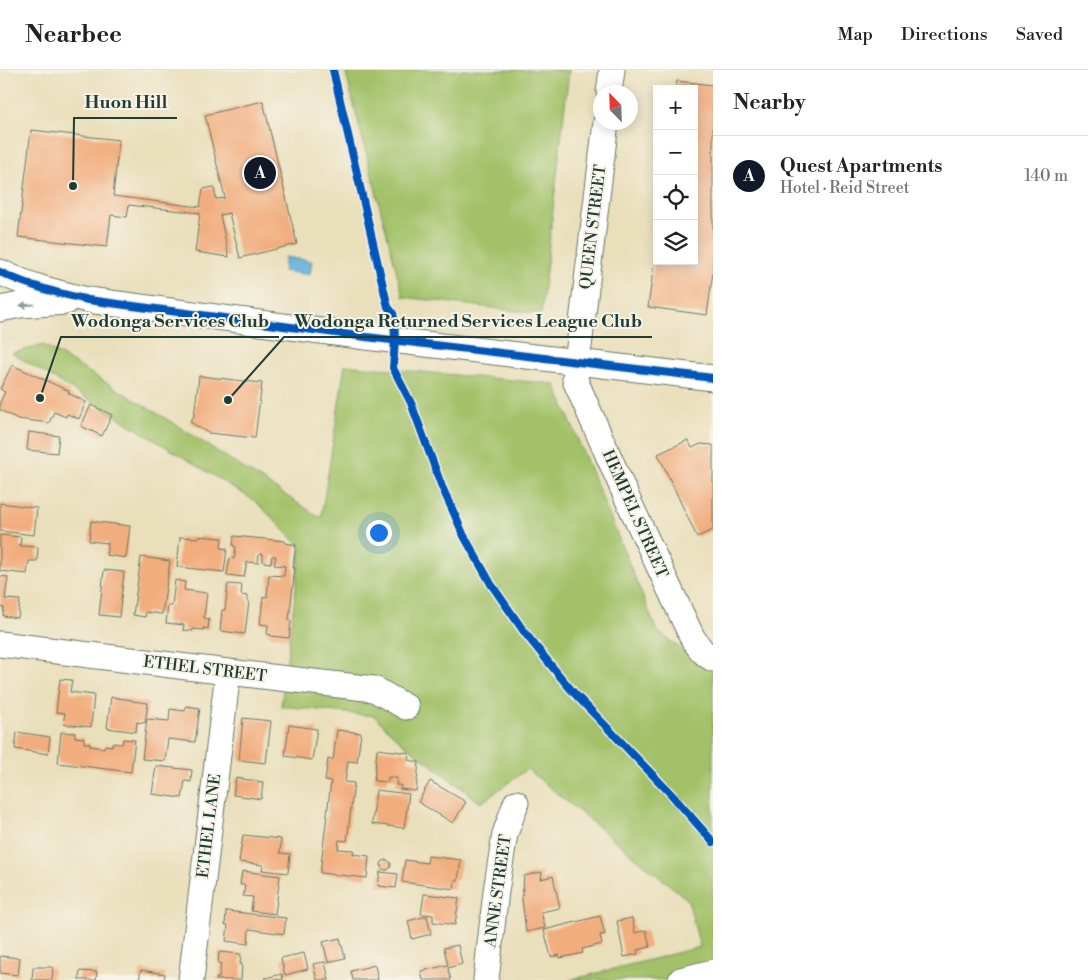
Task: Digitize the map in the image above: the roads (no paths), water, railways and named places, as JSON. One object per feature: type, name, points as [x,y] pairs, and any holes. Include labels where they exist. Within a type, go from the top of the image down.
[{"type":"street","points":[[610,85],[612,70]]},
{"type":"street","name":"QUEEN STREET","points":[[578,361],[605,130]]},
{"type":"street","points":[[0,272],[13,279],[44,290],[88,300],[366,337],[713,378]]},
{"type":"street","points":[[0,309],[20,305],[88,300]]},
{"type":"street","name":"HEMPEL STREET","points":[[578,361],[575,380],[627,498],[692,637],[700,649],[713,659]]},
{"type":"street","name":"ETHEL STREET","points":[[0,644],[374,689],[406,706]]},
{"type":"street","name":"ETHEL LANE","points":[[191,980],[228,672]]},
{"type":"street","name":"ANNE STREET","points":[[486,980],[504,834],[516,803]]},
{"type":"street","points":[[681,980],[713,972]]},
{"type":"water","points":[[285,257],[312,261],[310,275],[283,271]]},
{"type":"place","name":"Quest Apartments","points":[[260,173]]},
{"type":"place","name":"Huon Hill","points":[[73,186]]},
{"type":"place","name":"Wodonga Services Club","points":[[40,398]]},
{"type":"place","name":"Wodonga Returned Services League Club","points":[[228,400]]}]
